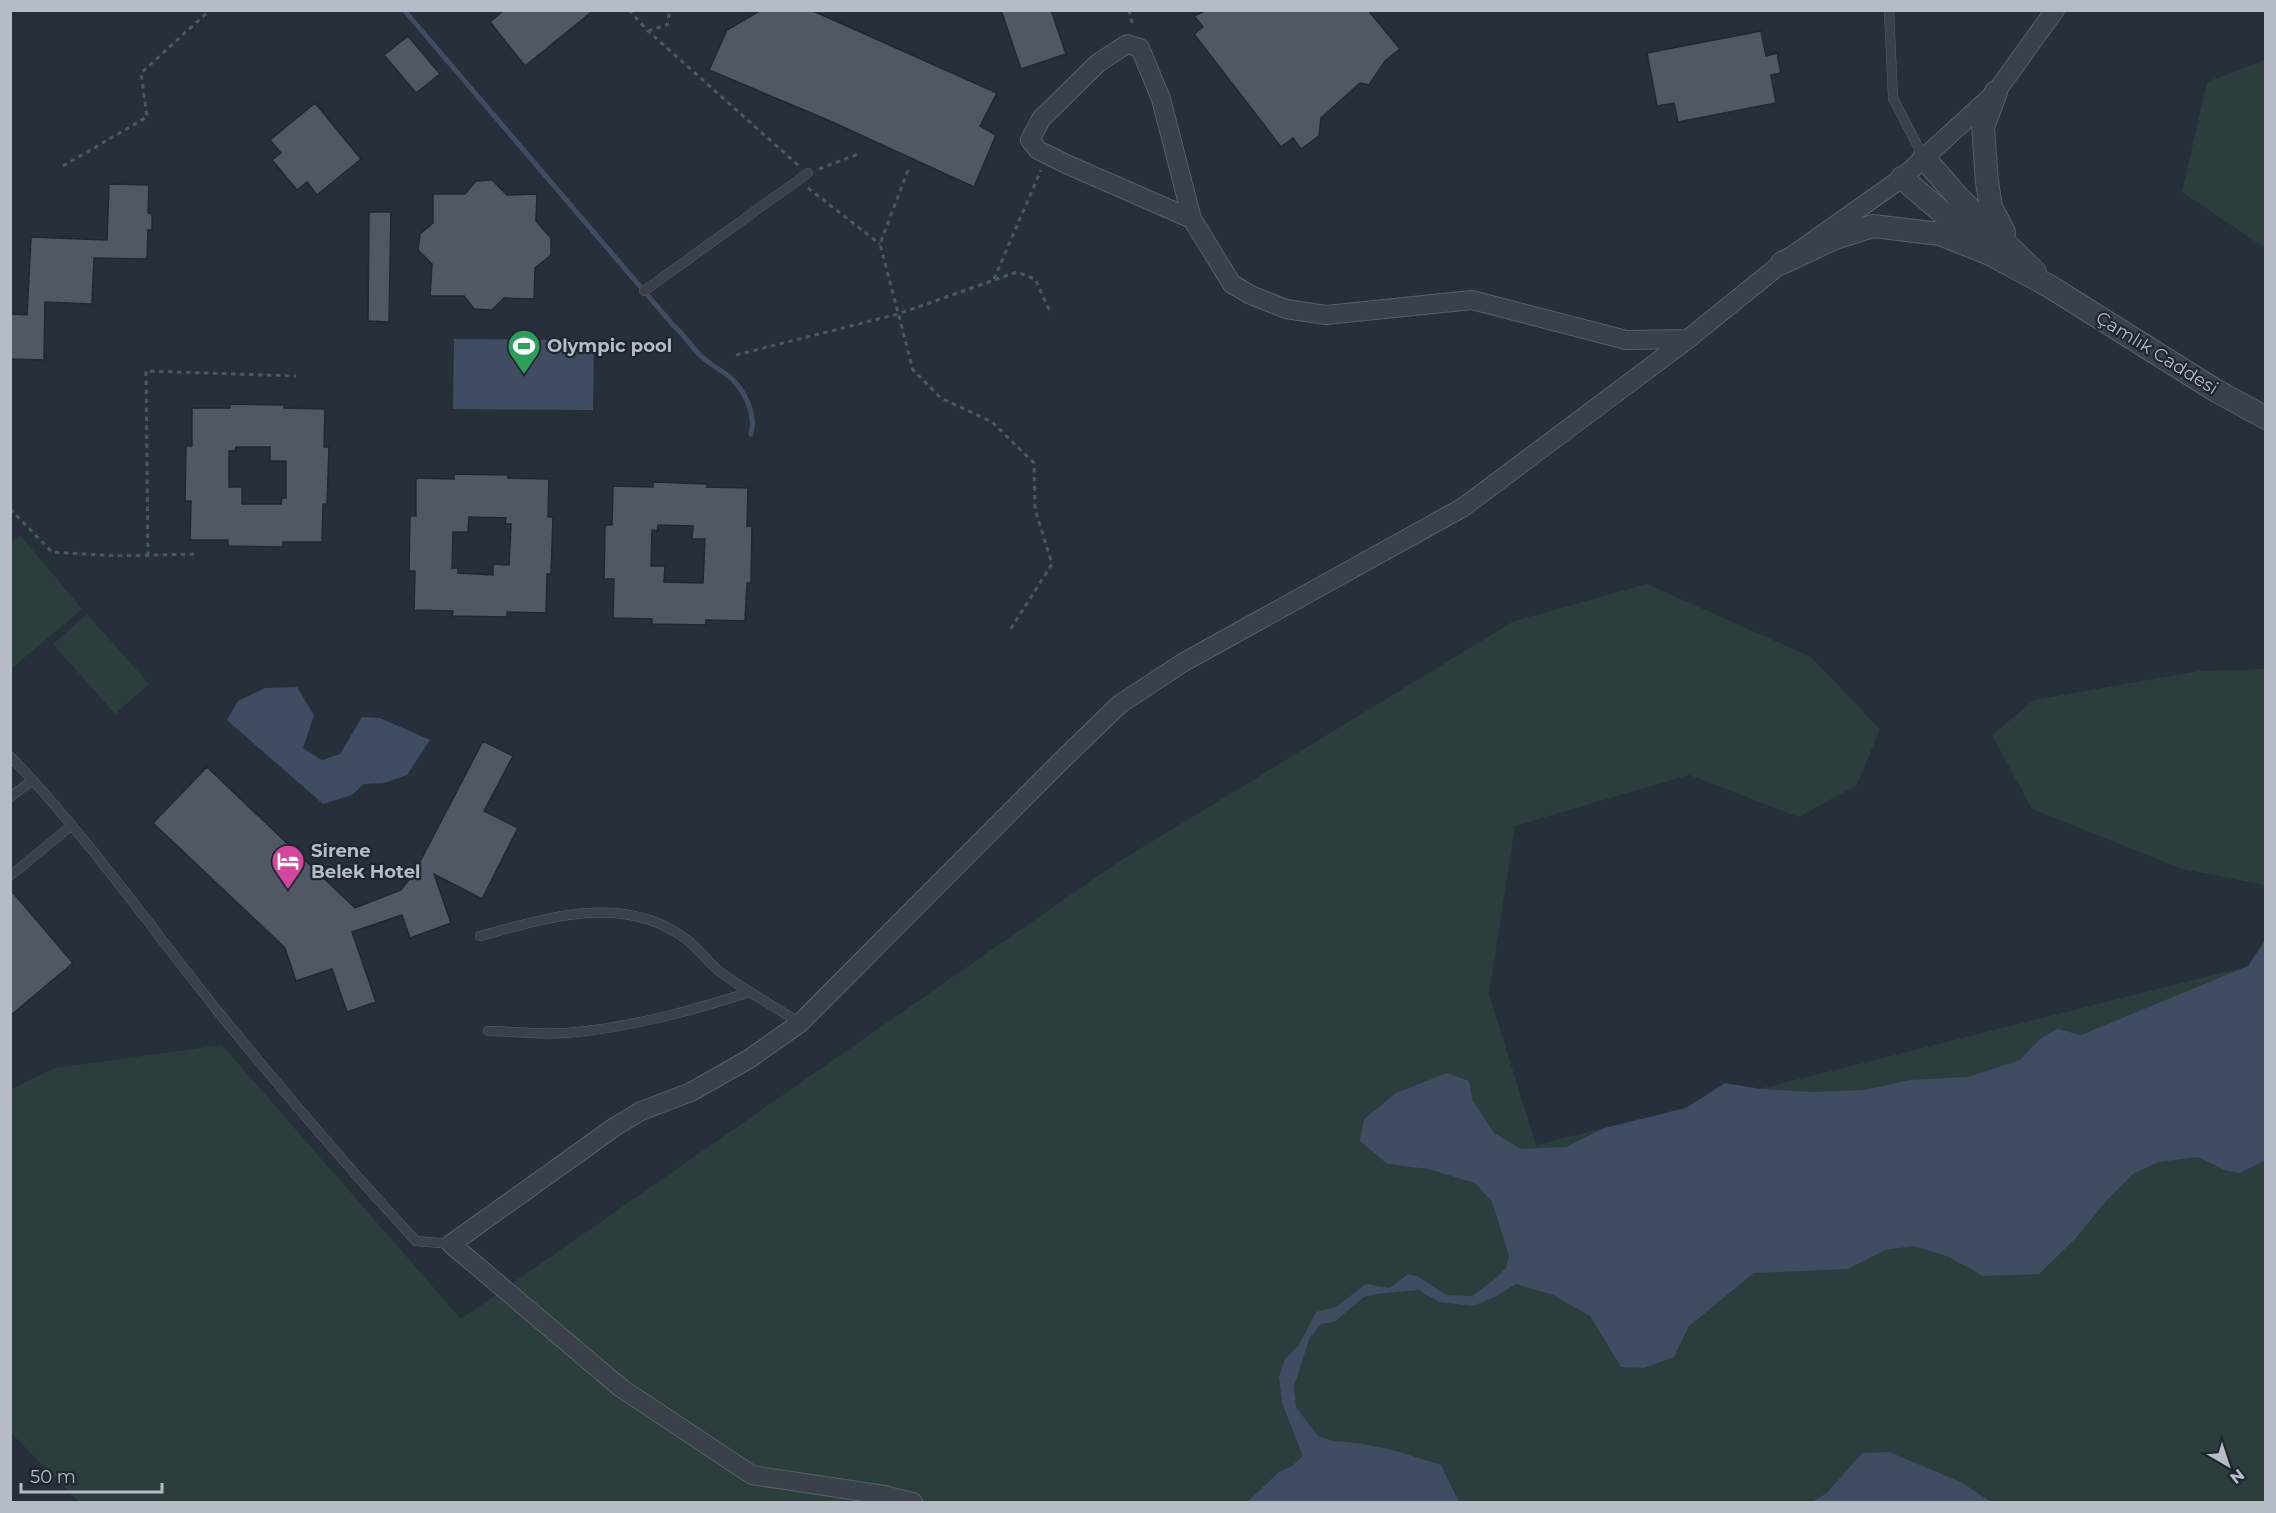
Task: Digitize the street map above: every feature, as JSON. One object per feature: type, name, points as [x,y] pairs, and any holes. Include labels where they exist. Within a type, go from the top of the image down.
[{"type":"street","points":[[913,1503],[884,1495],[752,1475],[621,1388],[451,1244],[641,1110],[691,1092],[749,1059],[800,1023],[1120,704],[1184,662],[1462,507],[1688,339],[1782,263],[1902,178],[1996,92],[2055,10]]},
{"type":"street","points":[[1192,219],[1047,155],[1038,150],[1030,140],[1041,118],[1098,63],[1126,44],[1140,48],[1161,99],[1192,219],[1232,284],[1251,295],[1286,309],[1326,315],[1472,300],[1626,340],[1688,339]]},
{"type":"street","points":[[1996,92],[1983,127],[1987,182],[1991,207],[2014,249]]},
{"type":"street","points":[[1924,158],[1958,197],[2014,249],[2049,286]]},
{"type":"street","points":[[1902,178],[1990,254]]},
{"type":"street","points":[[1782,263],[1835,238],[1873,226],[1940,234],[1990,254],[2049,286]]},
{"type":"street","name":"Çamlık Caddesi","points":[[2049,286],[2265,418]]},
{"type":"lane","points":[[1889,10],[1893,98],[1924,158]]},
{"type":"lane","points":[[644,291],[808,173]]},
{"type":"lane","points":[[10,756],[71,826],[220,1014],[372,1194],[416,1241],[451,1244]]},
{"type":"lane","points":[[10,797],[33,780]]},
{"type":"lane","points":[[10,876],[71,826]]},
{"type":"lane","points":[[480,936],[563,914],[616,912],[657,922],[686,940],[719,971],[800,1023]]},
{"type":"lane","points":[[488,1030],[577,1032],[688,1012],[750,992]]},
{"type":"path","points":[[63,165],[147,117],[141,73],[210,10]]},
{"type":"path","points":[[628,10],[648,32],[808,173],[808,189],[880,244]]},
{"type":"path","points":[[648,32],[667,25],[670,10]]},
{"type":"path","points":[[808,173],[861,153]]},
{"type":"path","points":[[994,279],[1047,155]]},
{"type":"path","points":[[908,170],[880,244],[913,370],[941,398],[992,422],[1034,463],[1035,508],[1052,564],[1010,630]]},
{"type":"path","points":[[736,355],[898,314],[1017,272],[1035,279],[1051,314]]},
{"type":"path","points":[[148,556],[146,371],[296,376]]},
{"type":"path","points":[[10,509],[52,552],[116,556],[196,554]]},
{"type":"shaded area","points":[[2265,60],[2265,248],[2182,192],[2207,82]]},
{"type":"shaded area","points":[[20,535],[82,609],[11,669],[11,543]]},
{"type":"shaded area","points":[[1647,584],[1811,657],[1880,729],[1857,785],[1799,817],[1689,775],[1515,826],[1489,994],[1536,1145],[2265,962],[2265,1502],[79,1502],[11,1433],[11,1089],[55,1068],[222,1045],[461,1319],[1115,864],[1514,621]]},
{"type":"shaded area","points":[[87,614],[149,684],[115,714],[53,644]]},
{"type":"shaded area","points":[[2265,669],[2265,885],[2182,869],[2032,809],[1992,735],[2034,700],[2199,671]]},
{"type":"water","name":"Olympic pool","points":[[454,339],[594,340],[593,410],[453,409]]},
{"type":"water","points":[[297,687],[314,715],[303,748],[322,760],[340,754],[362,717],[380,718],[430,740],[407,775],[384,783],[364,784],[352,795],[323,804],[227,720],[238,701],[265,688]]},
{"type":"water","points":[[2265,940],[2265,1161],[2239,1173],[2225,1170],[2198,1157],[2159,1162],[2134,1173],[2107,1200],[2075,1239],[2039,1274],[1983,1276],[1949,1257],[1914,1246],[1885,1250],[1848,1269],[1754,1273],[1689,1326],[1674,1357],[1644,1368],[1621,1367],[1590,1316],[1553,1295],[1516,1284],[1495,1297],[1473,1306],[1439,1302],[1418,1290],[1364,1297],[1334,1322],[1321,1324],[1310,1337],[1294,1386],[1296,1407],[1318,1436],[1332,1441],[1358,1443],[1393,1450],[1441,1465],[1459,1502],[1247,1502],[1279,1472],[1292,1466],[1303,1456],[1282,1403],[1279,1377],[1285,1359],[1299,1345],[1316,1312],[1336,1307],[1366,1284],[1390,1288],[1408,1274],[1417,1276],[1446,1295],[1472,1296],[1506,1268],[1509,1256],[1492,1202],[1475,1183],[1428,1169],[1387,1164],[1360,1141],[1364,1119],[1396,1093],[1447,1073],[1469,1081],[1472,1099],[1494,1133],[1521,1149],[1566,1147],[1605,1128],[1686,1108],[1725,1083],[1761,1089],[1811,1092],[1865,1090],[1910,1080],[1968,1077],[2020,1060],[2041,1038],[2058,1029],[2081,1035],[2248,966]]},
{"type":"water","points":[[1889,1452],[1961,1482],[1991,1502],[1812,1502],[1827,1493],[1862,1453]]},
{"type":"building","points":[[504,10],[594,10],[525,66],[490,22]]},
{"type":"building","points":[[761,10],[811,10],[997,93],[980,126],[996,135],[974,187],[830,121],[709,70],[727,30]]},
{"type":"building","points":[[1001,10],[1051,10],[1066,54],[1021,69]]},
{"type":"building","points":[[1207,10],[1368,10],[1400,49],[1385,61],[1369,85],[1360,83],[1321,118],[1319,136],[1301,149],[1293,138],[1281,147],[1194,34],[1203,27],[1194,16]]},
{"type":"building","points":[[1761,31],[1766,56],[1777,53],[1781,73],[1771,75],[1776,103],[1678,122],[1674,103],[1657,106],[1647,53]]},
{"type":"building","points":[[408,36],[440,74],[416,93],[384,55]]},
{"type":"building","points":[[315,103],[361,159],[317,195],[307,182],[297,190],[272,160],[281,153],[270,140]]},
{"type":"building","points":[[492,180],[507,195],[537,194],[536,221],[551,238],[551,255],[535,268],[534,299],[504,298],[492,310],[474,309],[464,296],[430,296],[432,264],[418,250],[420,234],[433,223],[433,194],[465,194],[476,181]]},
{"type":"building","points":[[109,184],[149,185],[148,213],[152,214],[152,230],[148,230],[147,259],[94,258],[92,304],[45,302],[44,360],[10,359],[10,314],[27,315],[31,237],[107,240]]},
{"type":"building","points":[[369,212],[391,212],[389,322],[368,321]]},
{"type":"building","points":[[230,404],[284,405],[284,408],[325,409],[324,447],[329,447],[327,504],[323,504],[322,542],[283,542],[283,547],[228,546],[228,540],[190,540],[191,501],[185,501],[186,446],[192,446],[192,408],[230,408]],"holes":[[[236,447],[270,447],[270,461],[286,461],[286,498],[282,498],[281,504],[242,504],[242,487],[229,487],[229,451],[235,451]]]},
{"type":"building","points":[[454,474],[508,475],[508,478],[549,479],[548,517],[553,517],[551,574],[547,574],[546,613],[507,612],[507,617],[452,616],[453,611],[414,610],[415,571],[409,571],[410,516],[416,516],[416,478],[454,479]],"holes":[[[469,517],[506,518],[505,524],[511,524],[509,565],[493,564],[493,575],[458,573],[458,568],[452,568],[453,532],[468,532]]]},
{"type":"building","points":[[653,482],[748,488],[747,526],[752,526],[751,583],[747,583],[745,621],[706,620],[706,625],[652,624],[652,619],[613,618],[614,579],[604,579],[605,525],[612,525],[613,486],[653,487]],"holes":[[[658,525],[693,526],[692,539],[705,539],[703,583],[664,582],[665,566],[651,566],[652,530],[657,531]]]},
{"type":"building","points":[[483,741],[513,756],[484,811],[518,828],[482,899],[434,874],[451,923],[410,938],[402,915],[352,932],[376,1002],[347,1012],[332,969],[296,981],[285,948],[153,823],[207,767],[355,908],[401,890],[414,873]]},
{"type":"building","points":[[10,889],[73,963],[10,1016]]},
{"type":"waterway","points":[[404,10],[694,349],[737,385],[749,405],[752,419],[751,434]]},
{"type":"place","name":"Olympic pool","points":[[524,375]]},
{"type":"place","name":"Sirene Belek Hotel","points":[[288,890]]}]
